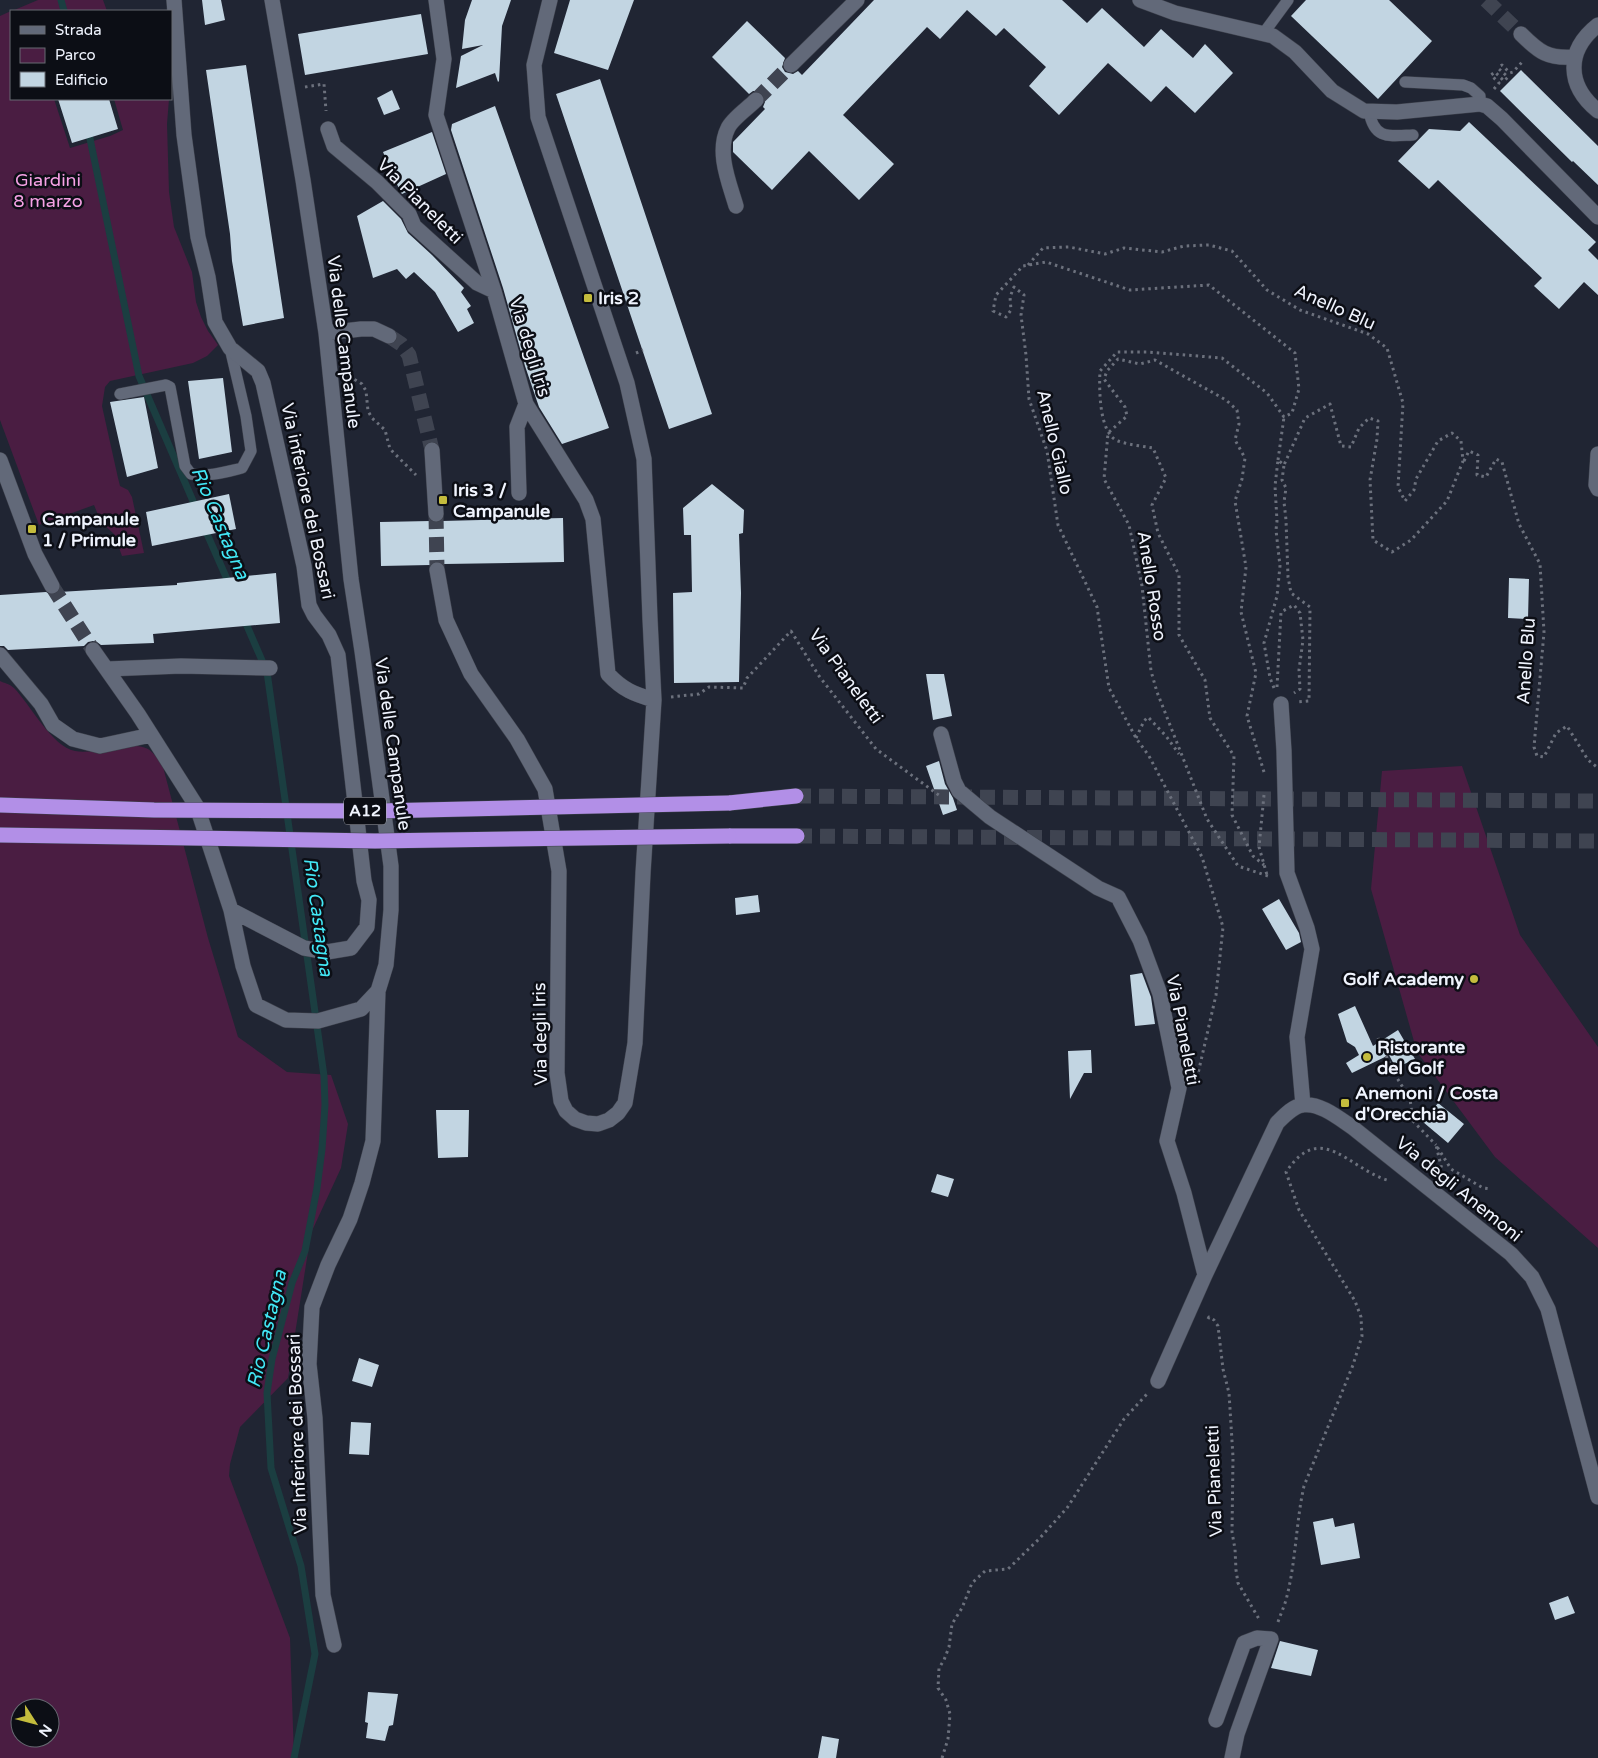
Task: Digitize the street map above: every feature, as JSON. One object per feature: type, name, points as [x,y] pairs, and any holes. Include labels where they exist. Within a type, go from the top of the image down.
[{"type":"highway","name":"A12","points":[[0,805],[154,810],[378,811],[729,803],[796,796]]},
{"type":"highway","name":"A12","points":[[0,835],[375,842],[797,836]]},
{"type":"street","name":"Via inferiore dei Bossari","points":[[174,0],[184,135],[198,237],[208,278],[215,322],[230,348],[258,371],[263,383],[302,556],[309,605],[329,635],[338,655],[364,881],[368,900],[367,927],[351,948],[327,952],[304,948],[231,910]]},
{"type":"street","name":"Via delle Campanule","points":[[93,650],[197,807],[231,910],[243,966],[256,1005],[286,1020],[318,1021],[361,1009],[378,990],[386,965],[391,910],[391,866],[351,579],[326,333],[272,0]]},
{"type":"street","name":"Via degli Iris","points":[[436,0],[444,59],[436,116],[494,291],[526,404],[586,500],[593,519],[608,674],[631,693],[654,700]]},
{"type":"street","name":"Via degli Iris","points":[[437,570],[446,620],[471,674],[517,739],[545,788],[559,871],[557,1073],[561,1101],[566,1111],[575,1119],[586,1123],[598,1124],[609,1120],[618,1113],[625,1103],[634,1042],[642,873],[654,700],[644,459],[624,375],[538,117],[534,65],[550,0]]},
{"type":"street","points":[[791,65],[857,0]]},
{"type":"street","points":[[1140,0],[1175,13],[1273,36],[1295,52],[1332,90],[1364,111],[1397,112],[1480,104],[1487,106],[1502,118],[1598,217]]},
{"type":"street","points":[[1598,25],[1584,40],[1574,57],[1573,74],[1578,89],[1588,103],[1598,111]]},
{"type":"street","points":[[1520,34],[1542,53],[1559,58],[1574,57]]},
{"type":"street","points":[[736,206],[726,174],[722,146],[729,127],[756,100]]},
{"type":"street","name":"Via Pianeletti","points":[[328,129],[334,146],[377,182],[409,214],[414,226],[477,283],[494,291]]},
{"type":"street","points":[[326,333],[374,329],[389,336]]},
{"type":"street","points":[[519,493],[517,427],[526,404]]},
{"type":"street","points":[[432,450],[436,514]]},
{"type":"street","points":[[1598,454],[1596,485],[1598,489]]},
{"type":"street","points":[[0,460],[35,554],[52,586]]},
{"type":"street","points":[[0,655],[40,704],[53,725],[73,739],[100,746],[151,735]]},
{"type":"street","points":[[107,669],[181,666],[270,668]]},
{"type":"street","points":[[1158,1381],[1205,1274],[1277,1122],[1290,1111],[1303,1105],[1297,1037],[1312,949],[1287,874],[1284,752],[1279,698]]},
{"type":"street","name":"Via Pianeletti","points":[[941,734],[954,781],[959,791],[998,822],[1098,888],[1118,897],[1140,940],[1160,994],[1179,1088],[1168,1140],[1205,1274]]},
{"type":"street","name":"Via Inferiore dei Bossari","points":[[334,1646],[323,1595],[315,1418],[309,1364],[312,1306],[328,1265],[350,1219],[373,1141],[378,990]]},
{"type":"street","name":"Via degli Anemoni","points":[[1303,1105],[1319,1107],[1335,1116],[1512,1254],[1532,1277],[1548,1309],[1598,1497]]},
{"type":"street","points":[[1216,1720],[1244,1643],[1257,1638],[1271,1639],[1237,1734],[1232,1758]]},
{"type":"lane","points":[[1263,34],[1288,0]]},
{"type":"lane","points":[[1405,82],[1463,85],[1471,88],[1480,96],[1480,104]]},
{"type":"lane","points":[[1369,112],[1374,129],[1384,136],[1413,135]]},
{"type":"lane","points":[[120,394],[166,385],[170,387],[185,466],[191,474],[214,474],[242,468],[251,451],[246,416],[230,348]]},
{"type":"path","points":[[1480,104],[1499,85],[1491,75],[1495,72],[1504,81],[1508,78],[1499,69],[1500,66],[1502,65],[1510,73],[1513,72],[1535,48]]},
{"type":"path","points":[[288,91],[324,84],[328,129]]},
{"type":"path","name":"Anello Blu","points":[[1027,266],[1043,248],[1069,247],[1104,254],[1124,248],[1162,252],[1184,246],[1209,245],[1232,252],[1267,290],[1300,310],[1368,334],[1387,348],[1403,403],[1398,487],[1405,501],[1414,490],[1416,479],[1438,441],[1452,433],[1461,441],[1464,461]]},
{"type":"path","points":[[1027,266],[1046,262],[1130,290],[1209,285],[1295,353],[1299,389],[1292,413],[1284,417]]},
{"type":"path","name":"Anello Giallo","points":[[1027,266],[1023,266],[996,294],[993,311],[1006,316],[1011,310],[1010,297],[1014,287],[1024,295],[1021,315],[1029,399],[1047,451],[1058,525],[1097,607],[1109,688],[1136,738],[1149,756],[1202,857],[1223,927],[1216,995],[1196,1080]]},
{"type":"path","points":[[1264,865],[1253,856],[1232,816],[1234,756],[1210,718],[1205,680],[1179,635],[1179,575],[1158,533],[1152,505],[1166,478],[1154,448],[1117,441],[1108,433],[1099,397],[1100,371],[1117,352],[1148,352],[1222,358],[1267,394],[1284,417],[1275,486],[1276,530],[1280,566],[1277,596],[1264,642],[1270,678],[1279,698]]},
{"type":"path","points":[[1108,433],[1127,416],[1125,406],[1104,379],[1107,371],[1118,359],[1140,364],[1155,360],[1226,400],[1238,410],[1239,424],[1235,440],[1245,458],[1242,479],[1235,501],[1246,567],[1241,612],[1256,673],[1247,716],[1264,770],[1264,779]]},
{"type":"path","points":[[331,378],[350,376],[362,384],[366,391],[368,411],[372,418],[385,430],[390,449],[418,477],[434,478]]},
{"type":"path","points":[[1279,698],[1309,701],[1311,664],[1310,607],[1291,593],[1288,577],[1284,502],[1286,488],[1282,480],[1284,465],[1306,418],[1330,404],[1341,446],[1351,447],[1359,428],[1369,418],[1378,421],[1370,480],[1373,540],[1392,552],[1411,540],[1447,501],[1464,461]]},
{"type":"path","name":"Anello Rosso","points":[[1108,433],[1104,479],[1129,525],[1142,586],[1151,671],[1182,758],[1207,818],[1238,866],[1268,876],[1287,874]]},
{"type":"path","name":"Anello Blu","points":[[1464,461],[1469,451],[1478,455],[1478,475],[1486,477],[1496,459],[1502,462],[1519,524],[1540,564],[1544,632],[1534,747],[1537,756],[1544,757],[1556,733],[1567,726],[1588,760],[1598,768]]},
{"type":"path","points":[[1278,460],[1284,465]]},
{"type":"path","points":[[1294,605],[1300,614],[1303,640],[1299,670],[1300,689],[1279,698],[1281,612],[1294,605]]},
{"type":"path","name":"Via Pianeletti","points":[[654,700],[699,694],[709,687],[744,688],[747,678],[791,631],[819,676],[876,749],[946,801]]},
{"type":"path","points":[[1136,738],[1148,717],[1166,736],[1182,758]]},
{"type":"path","points":[[1264,789],[1259,847],[1268,876]]},
{"type":"path","points":[[1378,1038],[1394,1073],[1410,1099],[1413,1121],[1436,1145],[1451,1168],[1483,1188],[1491,1189]]},
{"type":"path","points":[[1436,1145],[1444,1179],[1438,1174]]},
{"type":"path","points":[[1271,1639],[1287,1597],[1293,1569],[1299,1507],[1304,1486],[1353,1365],[1362,1336],[1361,1317],[1355,1301],[1299,1210],[1286,1172],[1302,1154],[1313,1149],[1340,1153],[1376,1177],[1394,1182],[1413,1176]]},
{"type":"path","name":"Via Pianeletti","points":[[1209,1317],[1218,1326],[1229,1393],[1233,1457],[1232,1532],[1238,1583],[1271,1639]]},
{"type":"path","points":[[942,1758],[948,1739],[950,1714],[946,1700],[938,1688],[939,1668],[949,1647],[952,1624],[962,1608],[972,1583],[984,1571],[1008,1569],[1056,1520],[1067,1508],[1124,1419],[1158,1381]]},
{"type":"green space","points":[[38,0],[103,0],[107,10],[14,10]]},
{"type":"green space","name":"Giardini 8 marzo","points":[[10,11],[10,100],[54,100],[70,148],[110,136],[123,130],[114,100],[169,100],[167,124],[169,192],[174,227],[192,272],[196,302],[201,317],[218,345],[207,356],[193,363],[110,381],[105,387],[102,406],[118,478],[120,486],[128,490],[132,497],[144,553],[122,556],[114,534],[101,522],[94,505],[39,525],[0,420],[0,16]]},
{"type":"green space","points":[[0,681],[14,688],[50,734],[66,748],[84,752],[122,746],[140,746],[150,750],[162,763],[208,938],[238,1037],[287,1072],[331,1075],[348,1124],[341,1168],[311,1233],[288,1378],[240,1427],[230,1464],[229,1476],[290,1638],[294,1758],[0,1758]]},
{"type":"green space","name":"Golf Academy","points":[[1462,766],[1520,935],[1598,1047],[1598,1248],[1495,1157],[1417,1052],[1371,889],[1382,771]]},
{"type":"building","points":[[202,0],[221,0],[225,20],[205,25]]},
{"type":"building","points":[[472,0],[511,0],[502,26],[499,81],[495,73],[456,88],[461,56],[483,45],[462,49],[465,20]]},
{"type":"building","points":[[570,0],[634,0],[608,70],[554,53]]},
{"type":"building","points":[[874,0],[1062,0],[1087,23],[1102,8],[1144,47],[1161,29],[1193,58],[1205,44],[1233,73],[1195,113],[1166,86],[1151,102],[1108,63],[1059,115],[1029,86],[1046,67],[1004,28],[996,36],[967,10],[940,39],[927,27],[843,115],[894,164],[859,200],[809,151],[772,190],[733,152],[733,142],[765,109],[763,107],[765,97],[758,91],[753,91],[749,94],[712,57],[747,21],[785,58],[782,67],[785,72],[793,74],[798,71],[802,75]]},
{"type":"building","points":[[1306,0],[1389,0],[1432,41],[1378,99],[1291,16]]},
{"type":"building","points":[[421,14],[428,54],[305,75],[298,34]]},
{"type":"building","points":[[246,65],[284,318],[243,326],[232,261],[230,234],[206,70]]},
{"type":"building","points":[[1521,70],[1598,146],[1598,185],[1500,91]]},
{"type":"building","points":[[600,79],[712,414],[669,429],[556,94]]},
{"type":"building","points":[[392,90],[400,109],[384,115],[377,98]]},
{"type":"building","points":[[58,100],[109,100],[118,129],[72,143]]},
{"type":"building","points":[[495,106],[609,428],[562,444],[539,407],[525,366],[503,288],[451,130],[452,124]]},
{"type":"building","points":[[1469,122],[1596,242],[1588,250],[1598,260],[1598,295],[1584,282],[1559,309],[1534,286],[1542,278],[1438,180],[1429,189],[1398,161],[1429,129],[1460,131]]},
{"type":"building","points":[[432,132],[446,174],[402,194],[383,152]]},
{"type":"building","points":[[383,201],[401,219],[408,233],[464,288],[461,292],[471,306],[467,309],[474,323],[458,332],[435,292],[414,272],[406,279],[397,269],[373,278],[357,216]]},
{"type":"building","points":[[223,378],[232,452],[199,459],[188,381]]},
{"type":"building","points":[[144,397],[158,468],[127,477],[110,402]]},
{"type":"building","points":[[712,484],[744,510],[743,533],[739,534],[741,593],[739,682],[674,683],[673,593],[692,592],[691,535],[684,535],[683,508]]},
{"type":"building","points":[[229,494],[236,529],[152,546],[146,512]]},
{"type":"building","points":[[563,518],[564,562],[444,564],[441,561],[436,561],[430,565],[381,566],[380,522],[430,521],[436,523],[442,521]]},
{"type":"building","points":[[276,573],[280,623],[153,634],[154,643],[101,645],[93,641],[88,642],[84,646],[8,650],[4,646],[0,646],[0,595],[46,592],[52,595],[59,592],[177,585],[177,583]]},
{"type":"building","points":[[1509,578],[1529,579],[1528,619],[1508,618]]},
{"type":"building","points":[[926,674],[944,674],[952,716],[933,720]]},
{"type":"building","points":[[939,761],[945,784],[957,810],[943,815],[926,766]]},
{"type":"building","points":[[758,895],[760,912],[736,915],[735,898]]},
{"type":"building","points":[[1279,899],[1299,933],[1301,942],[1286,950],[1262,909]]},
{"type":"building","points":[[1142,973],[1151,997],[1155,1024],[1135,1026],[1130,975]]},
{"type":"building","points":[[1355,1006],[1373,1046],[1398,1030],[1415,1059],[1396,1068],[1389,1055],[1352,1073],[1346,1063],[1359,1055],[1355,1047],[1347,1042],[1338,1014]]},
{"type":"building","points":[[1091,1050],[1092,1073],[1084,1073],[1070,1099],[1068,1051]]},
{"type":"building","points":[[1438,1103],[1464,1124],[1448,1143],[1423,1122]]},
{"type":"building","points":[[436,1110],[469,1110],[468,1157],[438,1158]]},
{"type":"building","points":[[937,1174],[954,1179],[948,1197],[931,1192]]},
{"type":"building","points":[[359,1358],[379,1365],[372,1387],[352,1381]]},
{"type":"building","points":[[351,1422],[371,1423],[369,1455],[349,1454]]},
{"type":"building","points":[[1333,1518],[1335,1527],[1354,1523],[1360,1558],[1321,1565],[1313,1522]]},
{"type":"building","points":[[1568,1596],[1575,1613],[1555,1620],[1549,1603]]},
{"type":"building","points":[[1280,1641],[1318,1650],[1311,1676],[1271,1668]]},
{"type":"building","points":[[368,1692],[398,1694],[393,1725],[389,1726],[385,1741],[366,1738],[368,1723],[365,1722]]},
{"type":"building","points":[[822,1736],[839,1739],[836,1758],[818,1758]]},
{"type":"waterway","name":"Rio Castagna","points":[[61,0],[64,10]]},
{"type":"waterway","name":"Rio Castagna","points":[[88,129],[139,376],[196,508]]},
{"type":"waterway","name":"Rio Castagna","points":[[204,527],[230,586]]},
{"type":"waterway","name":"Rio Castagna","points":[[244,619],[267,672],[324,1076],[325,1105],[317,1188],[305,1251],[292,1283],[272,1359],[267,1393],[271,1468],[301,1566],[315,1654],[294,1758]]},
{"type":"tunnel","points":[[1486,0],[1521,34]]},
{"type":"tunnel","points":[[756,100],[791,65]]},
{"type":"tunnel","points":[[389,336],[401,344],[409,355],[432,450]]},
{"type":"tunnel","points":[[436,514],[437,570]]},
{"type":"tunnel","points":[[52,586],[93,650]]},
{"type":"tunnel","points":[[796,796],[1598,801]]},
{"type":"tunnel","points":[[797,836],[1598,841]]},
{"type":"place","name":"Iris 2","points":[[588,298]]},
{"type":"place","name":"Iris 3 / Campanule","points":[[443,500]]},
{"type":"place","name":"Campanule 1 / Primule","points":[[32,529]]},
{"type":"place","name":"Golf Academy","points":[[1474,979]]},
{"type":"place","name":"Ristorante del Golf","points":[[1367,1057]]},
{"type":"place","name":"Anemoni / Costa d'Orecchia","points":[[1345,1103]]}]
